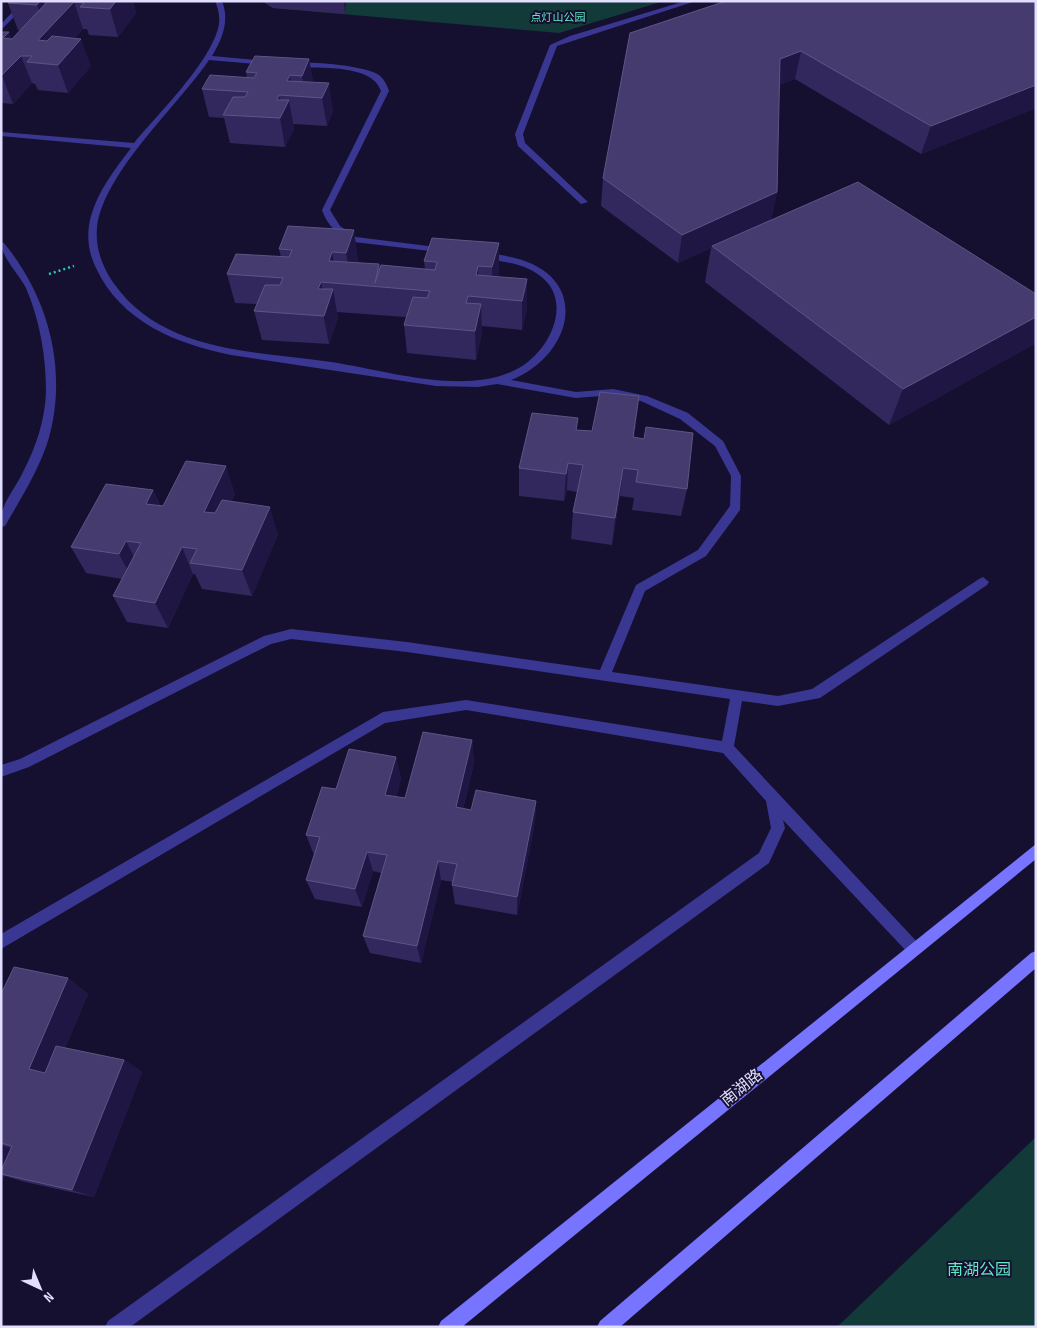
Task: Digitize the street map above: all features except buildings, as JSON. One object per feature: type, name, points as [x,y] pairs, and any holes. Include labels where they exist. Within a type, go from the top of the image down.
[{"type":"main road","name":"南湖路","points":[[447,1327],[1036,850]]},
{"type":"main road","points":[[606,1327],[1036,958]]},
{"type":"lane","points":[[1,28],[27,1]]},
{"type":"lane","points":[[218,1],[222,8],[222,26],[208,58],[112,182],[94,218],[92,241],[96,260],[106,281],[124,302],[144,320],[172,333],[217,348],[449,383],[496,381],[576,395],[612,392],[643,398],[684,416],[720,444],[736,476],[736,507],[702,553],[640,588],[604,675]]},
{"type":"lane","points":[[584,202],[521,144],[519,134],[554,45],[693,1]]},
{"type":"lane","points":[[208,58],[358,70],[374,75],[382,82],[385,91],[326,210],[328,218],[346,236],[367,242],[452,252]]},
{"type":"lane","points":[[1,134],[138,146]]},
{"type":"lane","points":[[1,245],[28,280],[46,328],[50,402],[41,444],[1,523]]},
{"type":"lane","points":[[471,255],[509,259],[526,264],[556,287],[561,300],[556,334],[548,350],[539,360],[524,370],[496,381]]},
{"type":"lane","points":[[1,771],[24,763],[268,640],[291,634],[407,647],[778,701],[815,694],[983,582]]},
{"type":"lane","points":[[728,748],[737,695]]},
{"type":"lane","points":[[1,942],[383,718],[466,705],[728,748],[772,798],[914,949]]},
{"type":"lane","points":[[114,1327],[764,858],[778,828],[772,798]]},
{"type":"path","points":[[28,280],[96,260]]},
{"type":"green space","name":"点灯山公园","points":[[262,1],[664,1],[559,33],[273,8]]},
{"type":"green space","name":"南湖公园","points":[[1036,1137],[1036,1327],[837,1327]]}]
